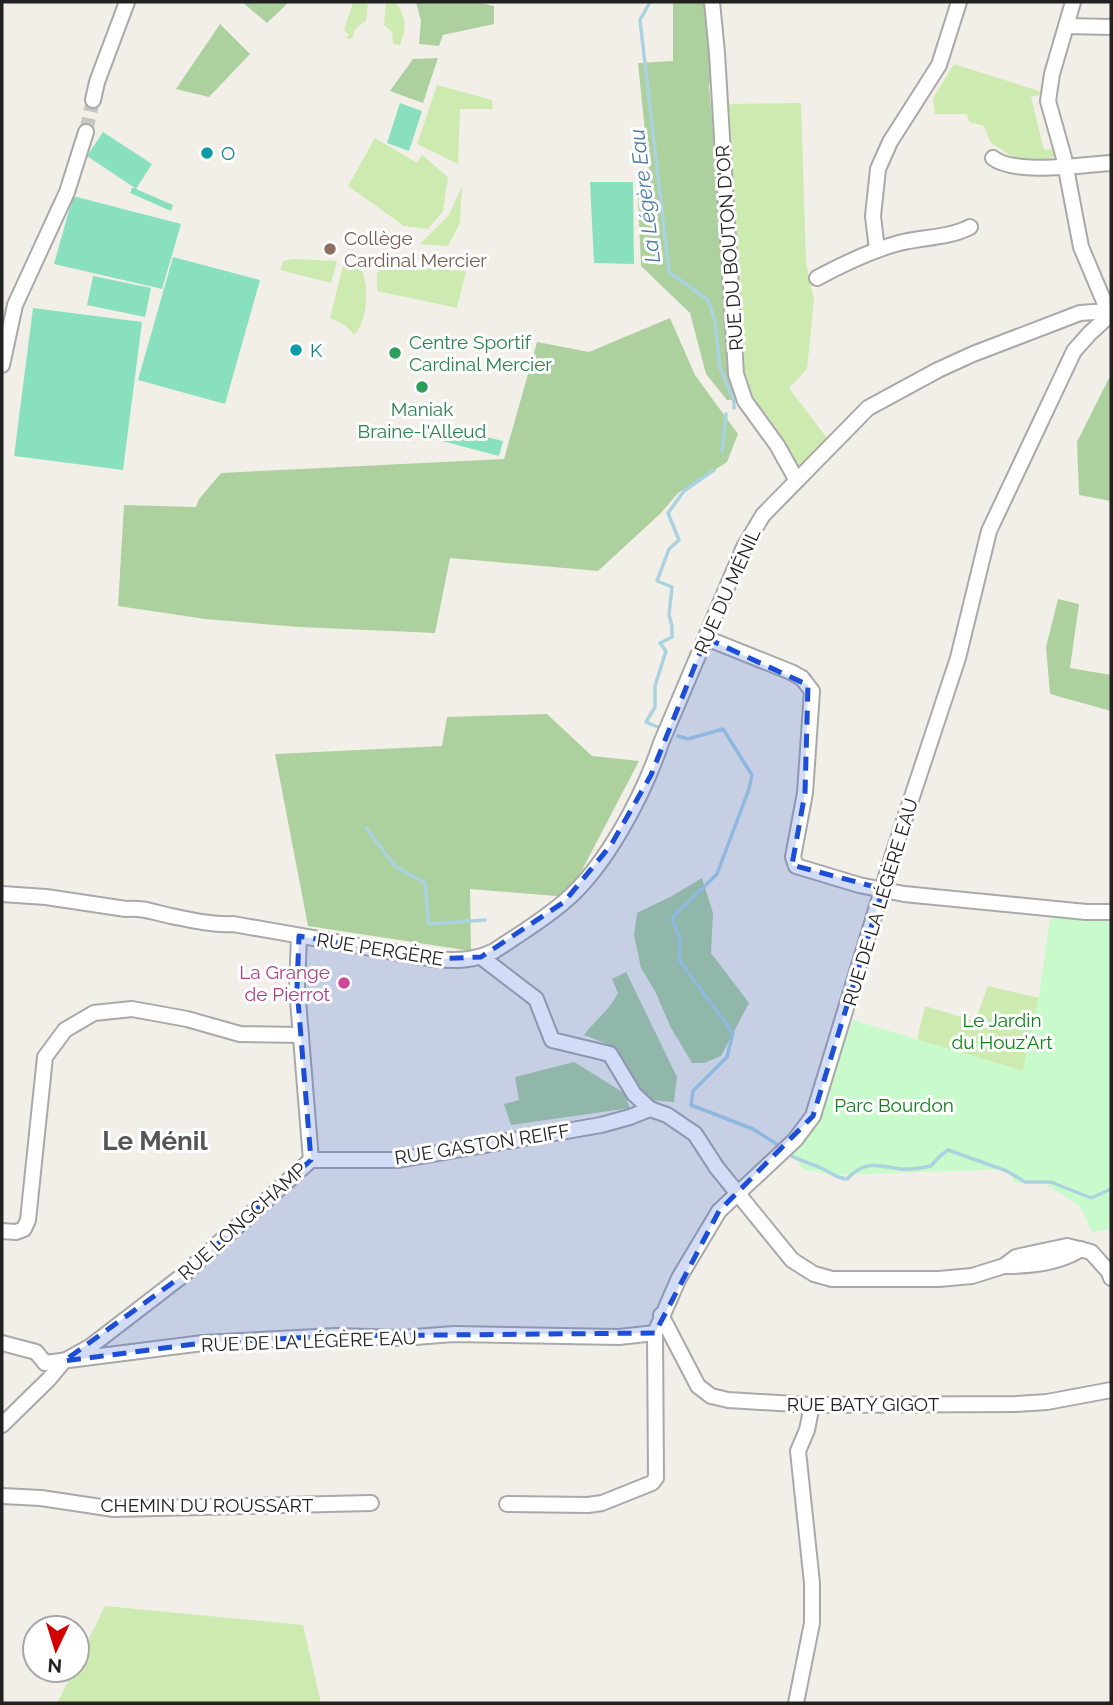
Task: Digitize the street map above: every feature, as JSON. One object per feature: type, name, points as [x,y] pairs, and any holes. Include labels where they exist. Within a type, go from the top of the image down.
[{"type":"street","points":[[93,100],[97,82],[127,2]]},
{"type":"street","name":"RUE DU BOUTON D'OR","points":[[712,2],[737,373],[745,401],[777,445],[796,479]]},
{"type":"street","points":[[877,250],[873,216],[878,169],[890,142],[939,65],[959,2]]},
{"type":"street","points":[[1073,2],[1048,94],[1081,247],[1110,312]]},
{"type":"street","points":[[1066,26],[1111,27]]},
{"type":"street","points":[[2,365],[15,305],[67,192],[86,132]]},
{"type":"street","points":[[993,158],[1001,164],[1014,167],[1111,163]]},
{"type":"street","points":[[817,278],[877,250],[960,232],[970,226]]},
{"type":"street","name":"RUE DU MÉNIL","points":[[481,957],[511,940],[564,902],[582,884],[611,845],[651,775],[661,743],[753,531],[763,515],[796,479],[868,408],[937,370],[1080,313],[1110,312]]},
{"type":"street","name":"RUE DE LA LÉGÈRE EAU","points":[[64,1361],[220,1342],[335,1336],[402,1338],[454,1334],[619,1337],[655,1333],[679,1278],[719,1211],[795,1140],[813,1116],[958,658],[989,531],[1074,351],[1110,312]]},
{"type":"street","points":[[706,638],[791,672],[802,678],[811,691],[805,793],[793,857],[796,866],[883,889],[974,902],[1111,912]]},
{"type":"street","name":"RUE PERGÈRE","points":[[2,894],[46,897],[125,909],[137,908],[172,917],[233,924],[433,959],[456,961],[481,957]]},
{"type":"street","name":"RUE LONGCHAMP","points":[[2,1425],[64,1361],[91,1346],[182,1276],[311,1160],[297,988],[299,936]]},
{"type":"street","points":[[481,957],[536,999],[552,1040],[610,1054],[634,1094],[650,1110],[675,1119],[695,1134],[717,1168],[792,1260],[814,1274],[832,1279],[939,1279],[972,1276],[1004,1266],[1016,1257],[1067,1245],[1091,1252],[1111,1278]]},
{"type":"street","points":[[2,1231],[16,1232],[24,1229],[27,1220],[45,1057],[65,1030],[94,1013],[132,1009],[187,1019],[240,1034],[301,1035]]},
{"type":"street","name":"RUE GASTON REIFF","points":[[311,1160],[398,1160],[601,1125],[650,1110]]},
{"type":"street","name":"RUE BATY GIGOT","points":[[661,1315],[688,1372],[698,1386],[711,1395],[728,1401],[812,1405],[1016,1404],[1047,1402],[1111,1390]]},
{"type":"street","points":[[507,1504],[602,1503],[652,1483],[657,1472],[655,1333]]},
{"type":"street","points":[[2,1343],[36,1352],[46,1363],[64,1361]]},
{"type":"street","points":[[796,1703],[812,1623],[812,1583],[798,1451],[807,1430],[812,1405]]},
{"type":"street","name":"CHEMIN DU ROUSSART","points":[[2,1496],[41,1498],[114,1509],[371,1503]]},
{"type":"highlighted area","points":[[706,638],[808,685],[805,793],[792,865],[883,889],[813,1116],[719,1211],[655,1333],[335,1336],[203,1343],[64,1361],[182,1276],[311,1160],[297,988],[299,936],[433,959],[481,957],[564,902],[611,845],[651,775]]},
{"type":"green space","points":[[242,2],[289,2],[267,23]]},
{"type":"green space","points":[[353,2],[368,2],[366,21],[357,28],[353,38],[348,39],[346,38],[349,35],[344,30]]},
{"type":"green space","points":[[386,2],[396,2],[404,18],[404,34],[400,45],[393,44],[392,32],[384,25]]},
{"type":"green space","points":[[416,2],[475,2],[494,6],[494,24],[443,35],[439,46],[419,44],[421,21]]},
{"type":"green space","points":[[673,2],[705,2],[725,275],[740,400],[727,400],[706,374],[690,313],[641,266],[638,197],[650,181],[638,63],[673,61]]},
{"type":"green space","points":[[220,24],[250,54],[209,97],[176,89]]},
{"type":"green space","points":[[438,58],[423,103],[390,91],[413,59]]},
{"type":"green space","points":[[954,64],[1039,91],[1041,94],[1031,97],[1044,150],[1053,149],[1055,156],[1044,160],[1017,160],[990,142],[984,126],[969,122],[967,114],[935,114],[933,98]]},
{"type":"green space","points":[[437,85],[492,100],[493,109],[460,109],[458,164],[417,144]]},
{"type":"green space","points":[[400,103],[422,111],[409,151],[387,143]]},
{"type":"green space","points":[[801,103],[806,263],[814,300],[807,369],[789,388],[827,438],[798,467],[745,385],[740,346],[726,104]]},
{"type":"green space","points":[[103,132],[152,164],[136,189],[173,205],[171,211],[130,193],[132,188],[135,188],[87,156]]},
{"type":"green space","points":[[375,138],[417,163],[422,155],[448,177],[443,211],[428,229],[404,226],[348,186]]},
{"type":"green space","points":[[590,182],[633,182],[634,264],[594,263]]},
{"type":"green space","points":[[462,186],[460,223],[448,246],[420,244],[449,215]]},
{"type":"green space","points":[[73,196],[181,224],[162,289],[54,264]]},
{"type":"green space","points":[[173,257],[260,280],[225,404],[138,380]]},
{"type":"green space","points":[[283,261],[337,261],[331,283],[280,270]]},
{"type":"green space","points":[[344,262],[358,267],[366,283],[365,313],[354,335],[345,325],[330,318]]},
{"type":"green space","points":[[385,266],[466,271],[457,308],[377,291],[377,273]]},
{"type":"green space","points":[[93,276],[151,288],[145,317],[87,305]]},
{"type":"green space","points":[[33,308],[142,322],[123,470],[14,456]]},
{"type":"green space","points":[[670,318],[695,375],[738,434],[727,462],[678,493],[661,513],[598,571],[450,558],[435,633],[299,627],[205,619],[118,606],[124,505],[196,507],[199,499],[221,473],[504,459],[537,342],[589,352]]},
{"type":"green space","points":[[1109,378],[1111,501],[1079,495],[1077,442]]},
{"type":"green space","points":[[446,427],[503,441],[499,456],[442,441]]},
{"type":"green space","points":[[1058,599],[1079,604],[1070,668],[1111,675],[1111,711],[1050,694],[1046,647]]},
{"type":"green space","points":[[547,714],[592,756],[639,761],[568,897],[470,889],[471,951],[308,926],[275,754],[442,746],[447,717]]},
{"type":"green space","points":[[702,878],[713,913],[711,953],[749,1003],[721,1056],[704,1063],[692,1063],[641,968],[634,935],[637,913]]},
{"type":"green space","name":"Parc Bourdon","points":[[1111,914],[1111,1229],[1092,1232],[1080,1206],[1044,1183],[1014,1183],[1009,1169],[834,1175],[804,1170],[791,1153],[814,1122],[853,1020],[1023,1071],[1039,996],[1050,917]]},
{"type":"green space","points":[[626,972],[677,1077],[674,1102],[648,1100],[607,1044],[584,1035],[611,1005],[618,993],[612,979]]},
{"type":"green space","name":"Le Jardin du Houz’Art","points":[[988,986],[1039,998],[1023,1071],[917,1040],[925,1006],[975,1021]]},
{"type":"green space","points":[[574,1062],[624,1093],[630,1108],[511,1125],[504,1104],[519,1100],[515,1077]]},
{"type":"green space","points":[[105,1606],[303,1625],[321,1703],[57,1703],[67,1684],[91,1684],[91,1634]]},
{"type":"waterway","name":"La Légère Eau","points":[[650,2],[640,20],[669,272],[708,300],[715,321],[720,368],[734,401],[734,408]]},
{"type":"waterway","points":[[722,452],[726,414]]},
{"type":"waterway","name":"La Légère Eau","points":[[658,727],[646,722],[655,707],[655,686],[666,651],[660,643],[672,637],[669,615],[672,587],[657,581],[669,549],[679,540],[668,513],[684,491],[714,470]]},
{"type":"waterway","name":"La Légère Eau","points":[[678,736],[688,739],[723,729],[752,775],[717,874],[672,918],[680,939],[679,960],[733,1033],[727,1057],[693,1091],[691,1105],[753,1129],[778,1145]]},
{"type":"waterway","points":[[366,828],[395,866],[425,883],[429,924],[485,920]]},
{"type":"waterway","name":"La Légère Eau","points":[[790,1155],[847,1179],[860,1169],[872,1165],[901,1169],[931,1166],[948,1150],[1007,1171],[1025,1182],[1051,1182],[1091,1198],[1111,1189]]},
{"type":"tunnel","points":[[86,132],[93,100]]},
{"type":"place","name":"O","points":[[207,153]]},
{"type":"place","name":"Collège Cardinal Mercier","points":[[330,249]]},
{"type":"place","name":"K","points":[[296,350]]},
{"type":"place","name":"Centre Sportif Cardinal Mercier","points":[[395,353]]},
{"type":"place","name":"Maniak Braine-l'Alleud","points":[[422,387]]},
{"type":"place","name":"La Grange de Pierrot","points":[[344,983]]},
{"type":"district","name":"Le Ménil","points":[[155,1141]]}]
